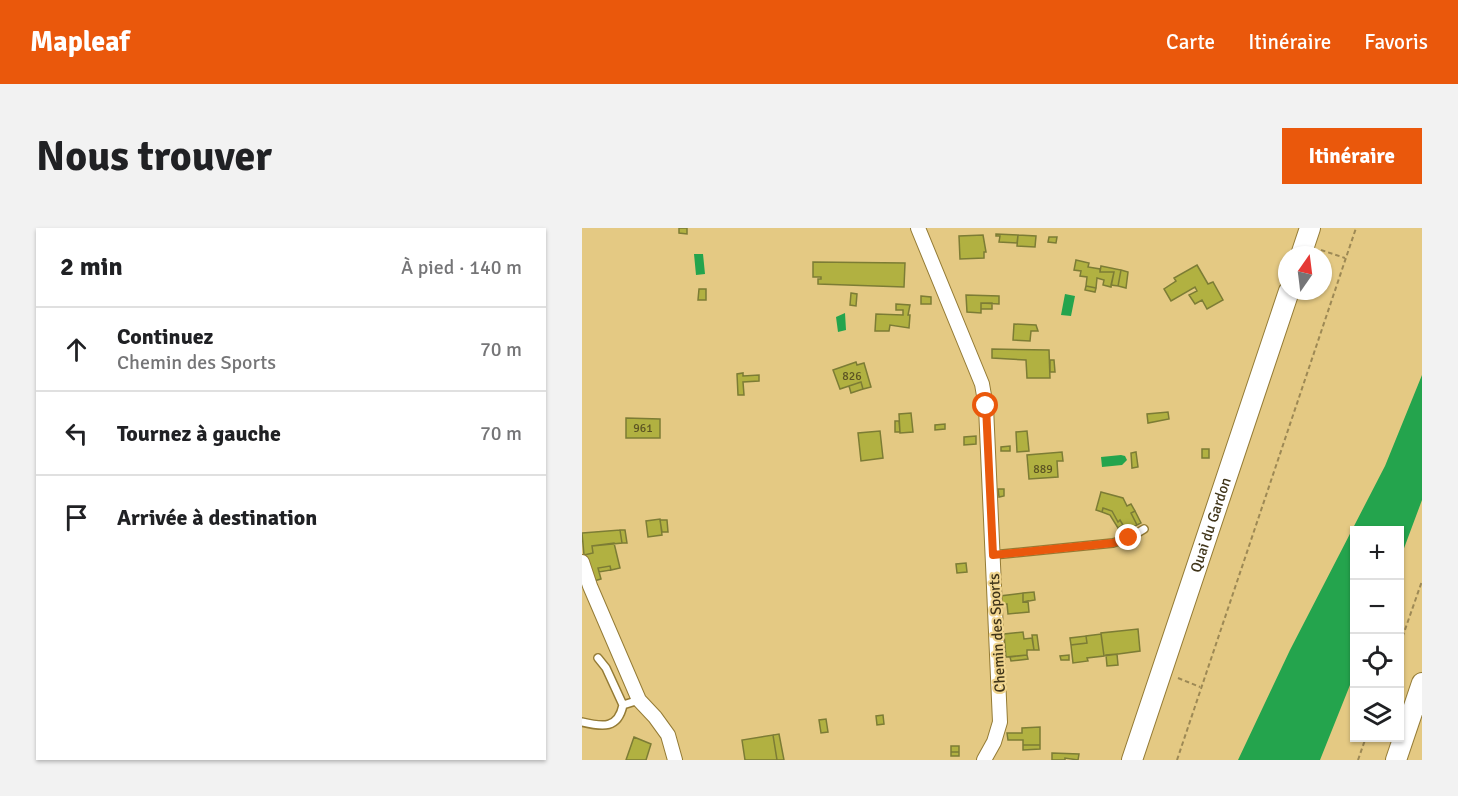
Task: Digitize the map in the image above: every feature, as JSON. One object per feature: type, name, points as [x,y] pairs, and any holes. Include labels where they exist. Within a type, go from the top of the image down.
[{"type":"main road","points":[[1308,246],[1310,228]]},
{"type":"main road","name":"Quai du Gardon","points":[[1132,760],[1286,300]]},
{"type":"main road","points":[[1396,760],[1422,683]]},
{"type":"street","name":"Chemin des Sports","points":[[918,228],[982,384],[986,406],[1000,722],[994,741],[984,760]]},
{"type":"street","points":[[582,562],[639,700],[668,735],[675,760]]},
{"type":"lane","points":[[993,555],[1113,543],[1129,538],[1144,529]]},
{"type":"lane","points":[[582,722],[606,725],[616,722],[621,716],[623,705],[606,668],[598,658]]},
{"type":"lane","points":[[623,705],[639,700]]},
{"type":"path","points":[[1177,760],[1356,228]]},
{"type":"path","points":[[1332,256],[1346,258]]},
{"type":"path","points":[[1403,634],[1422,581]]},
{"type":"path","points":[[1173,676],[1201,688]]},
{"type":"path","points":[[1358,760],[1365,742]]},
{"type":"shaded area","points":[[694,254],[703,254],[705,274],[696,275]]},
{"type":"shaded area","points":[[1065,294],[1075,296],[1071,316],[1061,315]]},
{"type":"shaded area","points":[[845,313],[846,330],[838,332],[836,317]]},
{"type":"shaded area","points":[[1422,375],[1422,500],[1404,548],[1404,526],[1354,526],[1385,466]]},
{"type":"shaded area","points":[[1121,455],[1127,460],[1122,465],[1102,467],[1101,457]]},
{"type":"shaded area","points":[[1350,534],[1350,685],[1320,760],[1238,760],[1290,650]]},
{"type":"building","points":[[679,228],[687,228],[687,234],[679,233]]},
{"type":"building","points":[[996,234],[1018,235],[1017,243],[999,242],[1000,236]]},
{"type":"building","points":[[983,235],[986,252],[984,252],[984,258],[960,259],[959,236]]},
{"type":"building","points":[[1018,235],[1036,236],[1035,247],[1017,246]]},
{"type":"building","points":[[1049,237],[1057,237],[1056,243],[1048,242]]},
{"type":"building","points":[[1076,260],[1089,263],[1088,267],[1100,269],[1100,272],[1114,272],[1111,287],[1103,285],[1104,280],[1097,278],[1096,288],[1086,286],[1087,277],[1080,276],[1081,271],[1074,270]]},
{"type":"building","points":[[813,262],[905,263],[904,287],[818,284],[818,279],[821,277],[813,277]]},
{"type":"building","points":[[1197,265],[1208,284],[1213,282],[1223,300],[1207,309],[1202,300],[1195,304],[1189,295],[1197,291],[1195,287],[1171,301],[1164,289],[1176,281],[1174,278]]},
{"type":"building","points":[[1101,266],[1121,270],[1118,286],[1111,285],[1114,272],[1100,272]]},
{"type":"building","points":[[1121,270],[1128,272],[1126,288],[1118,286]]},
{"type":"building","points":[[1086,286],[1096,288],[1095,292],[1085,290]]},
{"type":"building","points":[[699,289],[706,289],[706,300],[698,300]]},
{"type":"building","points":[[851,293],[857,294],[856,306],[850,305]]},
{"type":"building","points":[[966,295],[999,296],[999,304],[981,303],[981,313],[967,312]]},
{"type":"building","points":[[921,296],[931,297],[931,304],[921,304]]},
{"type":"building","points":[[981,303],[992,303],[992,309],[981,309]]},
{"type":"building","points":[[896,304],[910,305],[909,328],[890,325],[889,331],[875,331],[876,314],[903,315],[903,310],[896,310]]},
{"type":"building","points":[[1014,324],[1036,325],[1038,331],[1031,331],[1030,341],[1013,340]]},
{"type":"building","points":[[992,349],[1049,350],[1050,378],[1027,378],[1026,360],[992,358]]},
{"type":"building","points":[[1050,360],[1054,360],[1055,372],[1050,372]]},
{"type":"building","points":[[856,362],[857,365],[864,363],[871,387],[863,389],[861,382],[840,389],[833,370]]},
{"type":"building","points":[[743,373],[743,376],[759,375],[759,381],[743,382],[744,395],[738,395],[737,374]]},
{"type":"building","points":[[861,382],[863,389],[851,393],[849,386]]},
{"type":"building","points":[[1168,412],[1169,419],[1148,423],[1147,414]]},
{"type":"building","points":[[911,413],[913,432],[900,433],[899,414]]},
{"type":"building","points":[[626,418],[660,419],[660,438],[626,438]]},
{"type":"building","points":[[895,421],[899,421],[900,432],[895,432]]},
{"type":"building","points":[[945,424],[945,429],[935,430],[935,425]]},
{"type":"building","points":[[880,431],[883,458],[861,461],[858,433]]},
{"type":"building","points":[[1027,431],[1029,451],[1017,452],[1016,432]]},
{"type":"building","points":[[976,436],[976,444],[964,445],[964,437]]},
{"type":"building","points":[[1010,446],[1010,451],[1001,451],[1001,447]]},
{"type":"building","points":[[1202,449],[1209,449],[1209,458],[1202,458]]},
{"type":"building","points":[[1062,452],[1063,461],[1057,461],[1058,477],[1029,479],[1027,455]]},
{"type":"building","points":[[1136,452],[1138,467],[1132,468],[1131,453]]},
{"type":"building","points":[[998,489],[1004,489],[1004,496],[999,497]]},
{"type":"building","points":[[1101,492],[1123,498],[1127,506],[1131,504],[1135,511],[1131,513],[1137,525],[1120,534],[1118,528],[1123,525],[1120,520],[1118,522],[1112,511],[1103,508],[1102,512],[1096,510]]},
{"type":"building","points":[[1103,508],[1112,511],[1118,522],[1120,520],[1123,525],[1118,528],[1110,515],[1102,512]]},
{"type":"building","points":[[1135,511],[1141,523],[1137,525],[1131,513]]},
{"type":"building","points":[[660,519],[662,535],[648,537],[646,521]]},
{"type":"building","points":[[660,520],[667,520],[668,532],[662,532]]},
{"type":"building","points":[[620,530],[625,530],[627,543],[622,543]]},
{"type":"building","points":[[620,530],[622,543],[592,546],[593,553],[584,555],[582,533]]},
{"type":"building","points":[[614,543],[620,568],[611,570],[610,566],[598,568],[601,579],[594,581],[584,555],[593,553],[592,546]]},
{"type":"building","points":[[966,563],[967,572],[957,573],[956,564]]},
{"type":"building","points":[[610,566],[611,570],[599,572],[598,568]]},
{"type":"building","points":[[1034,592],[1035,600],[1023,602],[1023,593]]},
{"type":"building","points":[[1023,593],[1023,602],[1028,601],[1029,612],[1008,614],[1007,604],[1001,604],[1000,596]]},
{"type":"building","points":[[1138,629],[1140,651],[1104,656],[1101,633]]},
{"type":"building","points":[[1023,632],[1024,639],[1032,638],[1034,650],[1027,650],[1027,655],[1006,657],[1004,634]]},
{"type":"building","points":[[1101,634],[1104,656],[1073,663],[1071,645],[1087,643],[1086,636]]},
{"type":"building","points":[[1032,635],[1037,635],[1039,650],[1034,650]]},
{"type":"building","points":[[1086,636],[1087,643],[1071,645],[1070,638]]},
{"type":"building","points":[[1117,654],[1118,665],[1107,666],[1106,655]]},
{"type":"building","points":[[1027,655],[1028,659],[1011,661],[1010,657]]},
{"type":"building","points":[[1069,655],[1069,660],[1061,660],[1060,656]]},
{"type":"building","points":[[883,715],[884,724],[877,725],[876,716]]},
{"type":"building","points":[[826,719],[828,732],[821,733],[819,720]]},
{"type":"building","points":[[1040,727],[1040,745],[1023,745],[1023,740],[1008,740],[1007,733],[1022,733],[1022,728]]},
{"type":"building","points":[[779,734],[784,760],[777,760],[773,735]]},
{"type":"building","points":[[773,735],[777,760],[745,760],[742,740]]},
{"type":"building","points":[[634,737],[651,744],[646,760],[626,760]]},
{"type":"building","points":[[1023,745],[1040,745],[1040,749],[1023,750]]},
{"type":"building","points":[[951,746],[959,746],[959,752],[951,752]]},
{"type":"building","points":[[951,752],[959,752],[959,756],[951,756]]},
{"type":"building","points":[[1052,753],[1079,754],[1078,760],[1065,758],[1065,760],[1052,760]]},
{"type":"route","points":[[986,406],[993,555],[1113,543],[1129,538]]}]
